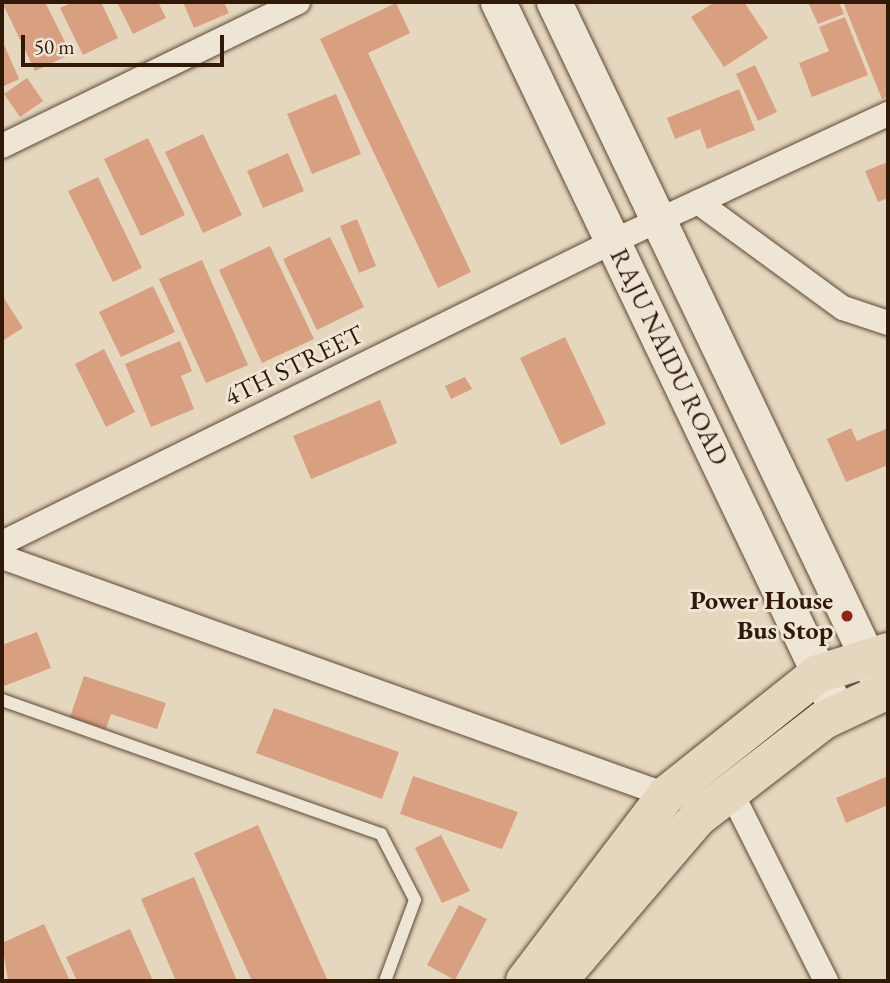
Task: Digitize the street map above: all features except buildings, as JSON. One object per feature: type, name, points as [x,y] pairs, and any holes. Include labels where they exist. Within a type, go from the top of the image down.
[{"type":"main road","name":"RAJU NAIDU ROAD","points":[[498,2],[838,713]]},
{"type":"main road","name":"RAJU NAIDU ROAD","points":[[554,2],[876,654],[886,690]]},
{"type":"main road","points":[[525,981],[666,795],[818,674],[876,654]]},
{"type":"main road","points":[[558,981],[697,818],[838,713],[886,690]]},
{"type":"street","points":[[2,146],[298,2]]},
{"type":"street","points":[[661,220],[888,114]]},
{"type":"street","points":[[698,202],[843,308],[888,323]]},
{"type":"street","name":"4TH STREET","points":[[2,543],[661,220]]},
{"type":"street","points":[[2,557],[666,795]]},
{"type":"street","points":[[731,792],[826,981]]},
{"type":"lane","points":[[2,701],[381,834],[415,900],[385,981]]},
{"type":"place","name":"Power House Bus Stop","points":[[847,616]]}]
